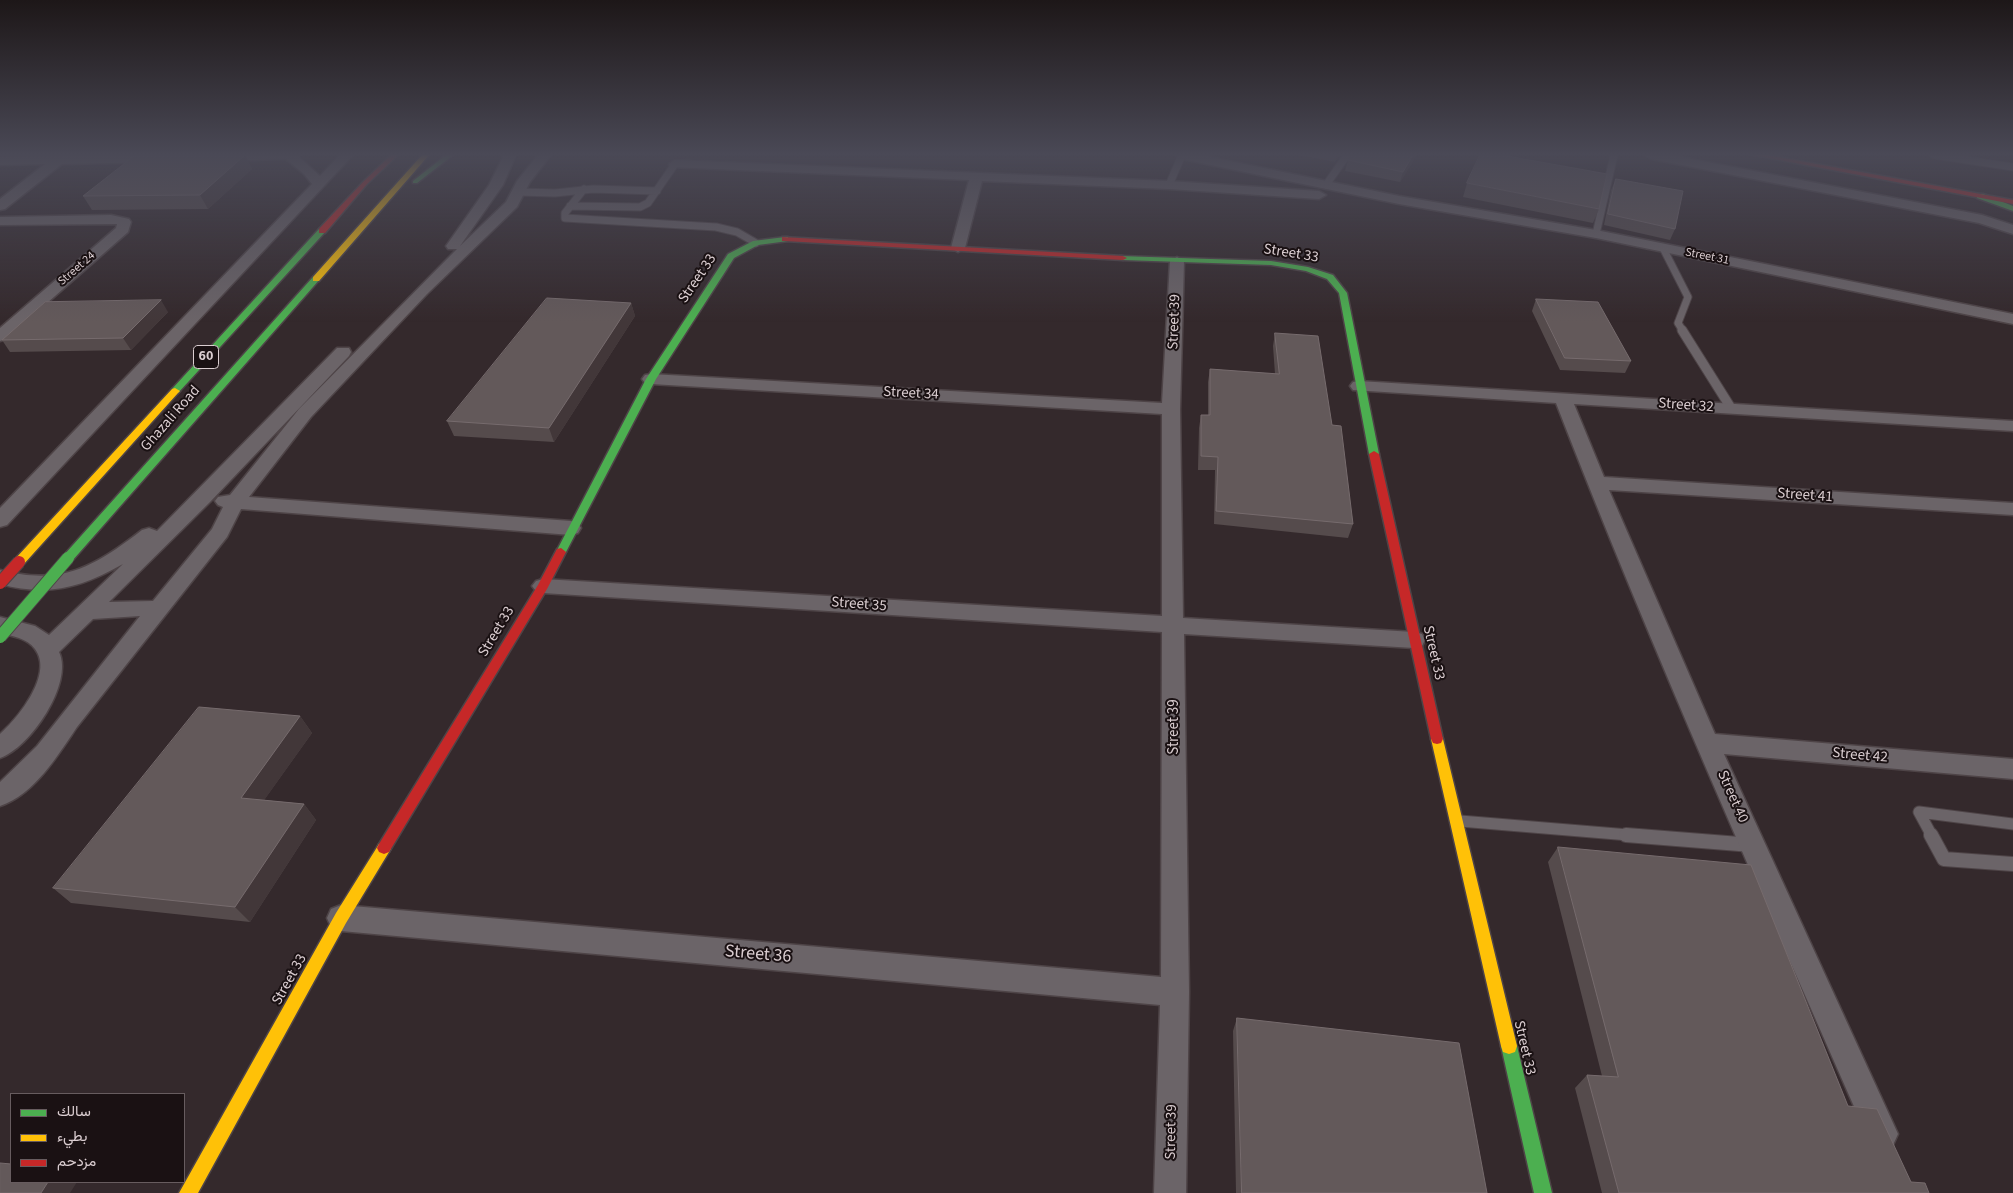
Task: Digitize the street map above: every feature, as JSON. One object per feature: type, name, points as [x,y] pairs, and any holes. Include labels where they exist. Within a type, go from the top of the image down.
[{"type":"main road","name":"Ghazali Road","points":[[0,583],[340,211]]},
{"type":"main road","name":"Ghazali Road","points":[[0,637],[375,211]]},
{"type":"main road","points":[[365,222],[379,211]]},
{"type":"main road","name":"Street 33","points":[[188,1193],[341,918],[543,586],[571,528],[651,379],[725,264],[742,249],[756,243],[789,238],[1177,261],[1271,263],[1308,269],[1330,277],[1344,293],[1358,386],[1414,640],[1543,1193]]},
{"type":"street","points":[[0,520],[294,211]]},
{"type":"street","points":[[49,648],[204,498],[363,331],[444,256],[480,211]]},
{"type":"street","points":[[0,796],[26,777],[48,752],[70,720],[220,532],[236,502],[305,413],[422,291],[505,211]]},
{"type":"street","points":[[958,248],[967,211]]},
{"type":"street","name":"Street 31","points":[[1461,211],[1596,234],[2013,319]]},
{"type":"street","points":[[1935,211],[1982,220],[2013,230]]},
{"type":"street","name":"Street 24","points":[[0,222],[111,220],[124,222],[123,229],[0,336]]},
{"type":"street","name":"Street 39","points":[[1170,1193],[1175,992],[1174,625],[1171,409],[1177,261]]},
{"type":"street","name":"Street 34","points":[[651,379],[1171,409]]},
{"type":"street","name":"Street 32","points":[[1358,386],[1731,408],[2010,429]]},
{"type":"street","name":"Street 40","points":[[1563,398],[1596,483],[1707,743],[1893,1157]]},
{"type":"street","name":"Street 41","points":[[1596,483],[2013,509]]},
{"type":"street","points":[[0,577],[33,586],[73,579],[117,559],[182,509],[204,498],[571,528]]},
{"type":"street","name":"Street 35","points":[[543,586],[1414,640]]},
{"type":"street","points":[[88,610],[158,608]]},
{"type":"street","points":[[0,625],[14,626],[35,634],[49,648],[53,667],[48,690],[32,717],[0,748]]},
{"type":"street","name":"Street 42","points":[[1707,743],[2013,769]]},
{"type":"street","name":"Street 36","points":[[341,918],[1175,992]]},
{"type":"lane","points":[[567,211],[564,216],[567,219],[716,227],[738,232],[756,243]]},
{"type":"lane","points":[[1596,234],[1601,211]]},
{"type":"lane","points":[[1664,248],[1688,297],[1678,323],[1731,408]]},
{"type":"lane","points":[[2013,824],[1919,812],[1944,859],[2013,864]]},
{"type":"lane","points":[[1456,820],[1753,845]]},
{"type":"building","points":[[1609,211],[1679,211],[1675,229],[1608,214]]},
{"type":"building","points":[[547,298],[631,303],[549,428],[447,421]]},
{"type":"building","points":[[1536,299],[1598,302],[1631,361],[1565,358]]},
{"type":"building","points":[[161,300],[123,338],[2,340],[45,302]]},
{"type":"building","points":[[1275,333],[1318,336],[1332,425],[1341,426],[1353,524],[1216,511],[1218,457],[1201,456],[1201,415],[1210,415],[1210,369],[1279,374]]},
{"type":"building","points":[[199,707],[300,716],[241,798],[304,804],[235,907],[53,888]]},
{"type":"building","points":[[1558,847],[1751,865],[1848,1106],[1877,1109],[1911,1182],[1925,1183],[1929,1193],[1619,1193],[1587,1075],[1618,1077]]},
{"type":"building","points":[[1237,1018],[1459,1043],[1487,1193],[1242,1193]]},
{"type":"building","points":[[0,1163],[10,1164],[10,1183],[47,1183],[41,1193],[0,1193]]},
{"type":"traffic: fast","points":[[175,391],[322,231]]},
{"type":"traffic: fast","points":[[561,552],[651,379],[731,256],[756,243],[785,239]]},
{"type":"traffic: fast","points":[[1123,258],[1271,263],[1308,269],[1330,277],[1343,293],[1374,454]]},
{"type":"traffic: fast","points":[[68,558],[316,279]]},
{"type":"traffic: fast","points":[[0,637],[68,558]]},
{"type":"traffic: fast","points":[[1509,1046],[1543,1193]]},
{"type":"traffic: slow","points":[[316,279],[377,211]]},
{"type":"traffic: slow","points":[[19,562],[175,391]]},
{"type":"traffic: slow","points":[[1437,739],[1509,1046]]},
{"type":"traffic: slow","points":[[188,1193],[341,918],[384,848]]},
{"type":"traffic: jam","points":[[322,231],[340,211]]},
{"type":"traffic: jam","points":[[785,239],[1123,258]]},
{"type":"traffic: jam","points":[[1374,454],[1437,739]]},
{"type":"traffic: jam","points":[[384,848],[543,586],[561,552]]},
{"type":"traffic: jam","points":[[0,583],[19,562]]}]
